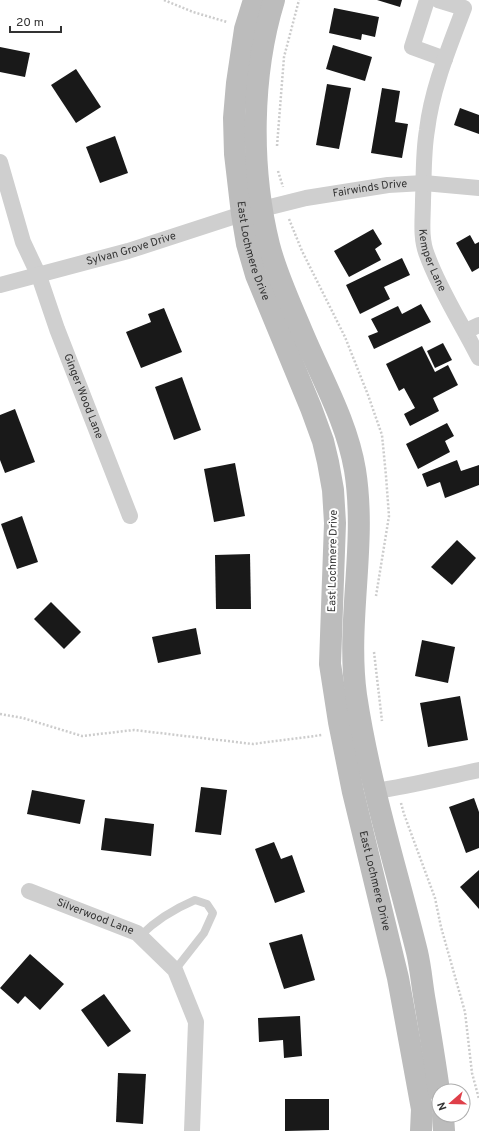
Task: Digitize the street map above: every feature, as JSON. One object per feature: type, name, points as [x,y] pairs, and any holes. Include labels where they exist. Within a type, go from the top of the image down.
[{"type":"street","name":"East Lochmere Drive","points":[[254,0],[245,29],[237,84],[234,118],[235,154],[252,211],[270,245],[282,284],[341,417],[349,444],[355,472],[358,514],[353,665],[362,727],[376,791],[418,956],[438,1083]]},
{"type":"street","name":"East Lochmere Drive","points":[[274,0],[261,53],[256,108],[256,156],[252,211],[247,244],[256,275],[311,408],[323,442],[328,462],[333,490],[335,523],[330,664],[340,732],[398,978],[422,1109],[421,1131]]},
{"type":"street","points":[[427,0],[412,47],[445,59]]},
{"type":"street","name":"Kemper Lane","points":[[438,0],[464,8],[445,59],[433,99],[426,131],[422,228],[426,253],[440,285],[473,328],[479,358]]},
{"type":"street","name":"Ginger Wood Lane","points":[[0,162],[20,234],[39,276],[60,336],[130,516]]},
{"type":"street","name":"Fairwinds Drive","points":[[252,211],[306,198],[388,185],[424,183],[479,188]]},
{"type":"street","name":"Sylvan Grove Drive","points":[[0,285],[39,276],[134,249],[252,211]]},
{"type":"street","points":[[376,791],[398,788],[479,770]]},
{"type":"street","name":"Silverwood Lane","points":[[29,891],[137,933],[175,970],[196,1022],[192,1131]]},
{"type":"lane","points":[[140,936],[149,927],[174,909],[195,900],[207,904],[213,913],[204,933],[175,970]]},
{"type":"path","points":[[164,0],[193,12],[228,22],[226,28]]},
{"type":"path","points":[[0,714],[23,718],[82,736],[134,730],[253,744],[340,732]]},
{"type":"building","points":[[377,0],[402,0],[400,7]]},
{"type":"building","points":[[334,8],[379,17],[375,37],[362,34],[361,40],[329,33]]},
{"type":"building","points":[[333,45],[372,57],[365,81],[326,69]]},
{"type":"building","points":[[0,47],[30,53],[25,77],[0,72]]},
{"type":"building","points":[[76,69],[101,107],[76,123],[51,85]]},
{"type":"building","points":[[327,84],[351,88],[339,149],[316,145]]},
{"type":"building","points":[[382,88],[400,91],[395,122],[408,124],[402,158],[371,153]]},
{"type":"building","points":[[460,108],[479,115],[479,134],[454,125]]},
{"type":"building","points":[[115,136],[128,173],[100,183],[86,147]]},
{"type":"building","points":[[373,229],[382,244],[375,249],[381,260],[349,277],[334,251]]},
{"type":"building","points":[[470,235],[475,244],[479,242],[479,268],[472,272],[456,243]]},
{"type":"building","points":[[402,258],[410,275],[384,287],[390,299],[360,314],[346,285]]},
{"type":"building","points":[[421,304],[431,322],[374,349],[368,336],[378,332],[371,319],[398,306],[402,314]]},
{"type":"building","points":[[164,308],[182,352],[141,368],[126,332],[151,322],[148,314]]},
{"type":"building","points":[[443,343],[452,360],[435,368],[427,351]]},
{"type":"building","points":[[422,346],[435,372],[448,365],[458,385],[433,398],[439,411],[410,426],[404,414],[415,408],[404,388],[399,391],[386,364]]},
{"type":"building","points":[[182,377],[201,430],[174,440],[155,387]]},
{"type":"building","points":[[15,409],[35,462],[5,473],[0,460],[0,415]]},
{"type":"building","points":[[447,423],[454,436],[445,441],[450,452],[418,469],[406,444]]},
{"type":"building","points":[[457,460],[461,471],[479,465],[479,485],[445,498],[440,482],[427,487],[422,474]]},
{"type":"building","points":[[235,463],[245,516],[214,522],[204,469]]},
{"type":"building","points":[[22,516],[38,562],[17,569],[1,524]]},
{"type":"building","points":[[457,540],[476,558],[452,585],[431,567]]},
{"type":"building","points":[[250,554],[251,609],[216,609],[215,555]]},
{"type":"building","points":[[51,602],[81,632],[64,649],[34,619]]},
{"type":"building","points":[[196,628],[201,654],[158,663],[152,637]]},
{"type":"building","points":[[422,640],[455,647],[448,683],[415,676]]},
{"type":"building","points":[[460,696],[468,740],[428,747],[420,703]]},
{"type":"building","points":[[201,787],[227,790],[221,835],[195,832]]},
{"type":"building","points":[[32,790],[85,800],[80,824],[27,814]]},
{"type":"building","points":[[474,798],[479,812],[479,848],[466,853],[449,807]]},
{"type":"building","points":[[105,818],[154,824],[151,856],[101,850]]},
{"type":"building","points":[[274,842],[281,859],[292,855],[305,892],[275,903],[255,849]]},
{"type":"building","points":[[479,870],[479,909],[460,887]]},
{"type":"building","points":[[302,934],[315,980],[284,989],[269,943]]},
{"type":"building","points":[[30,954],[64,984],[40,1010],[25,996],[18,1004],[0,988]]},
{"type":"building","points":[[104,994],[131,1031],[108,1047],[81,1010]]},
{"type":"building","points":[[300,1016],[302,1056],[284,1058],[283,1040],[259,1042],[258,1018]]},
{"type":"building","points":[[118,1073],[146,1074],[143,1124],[116,1122]]},
{"type":"building","points":[[285,1099],[329,1099],[329,1130],[285,1131]]}]
